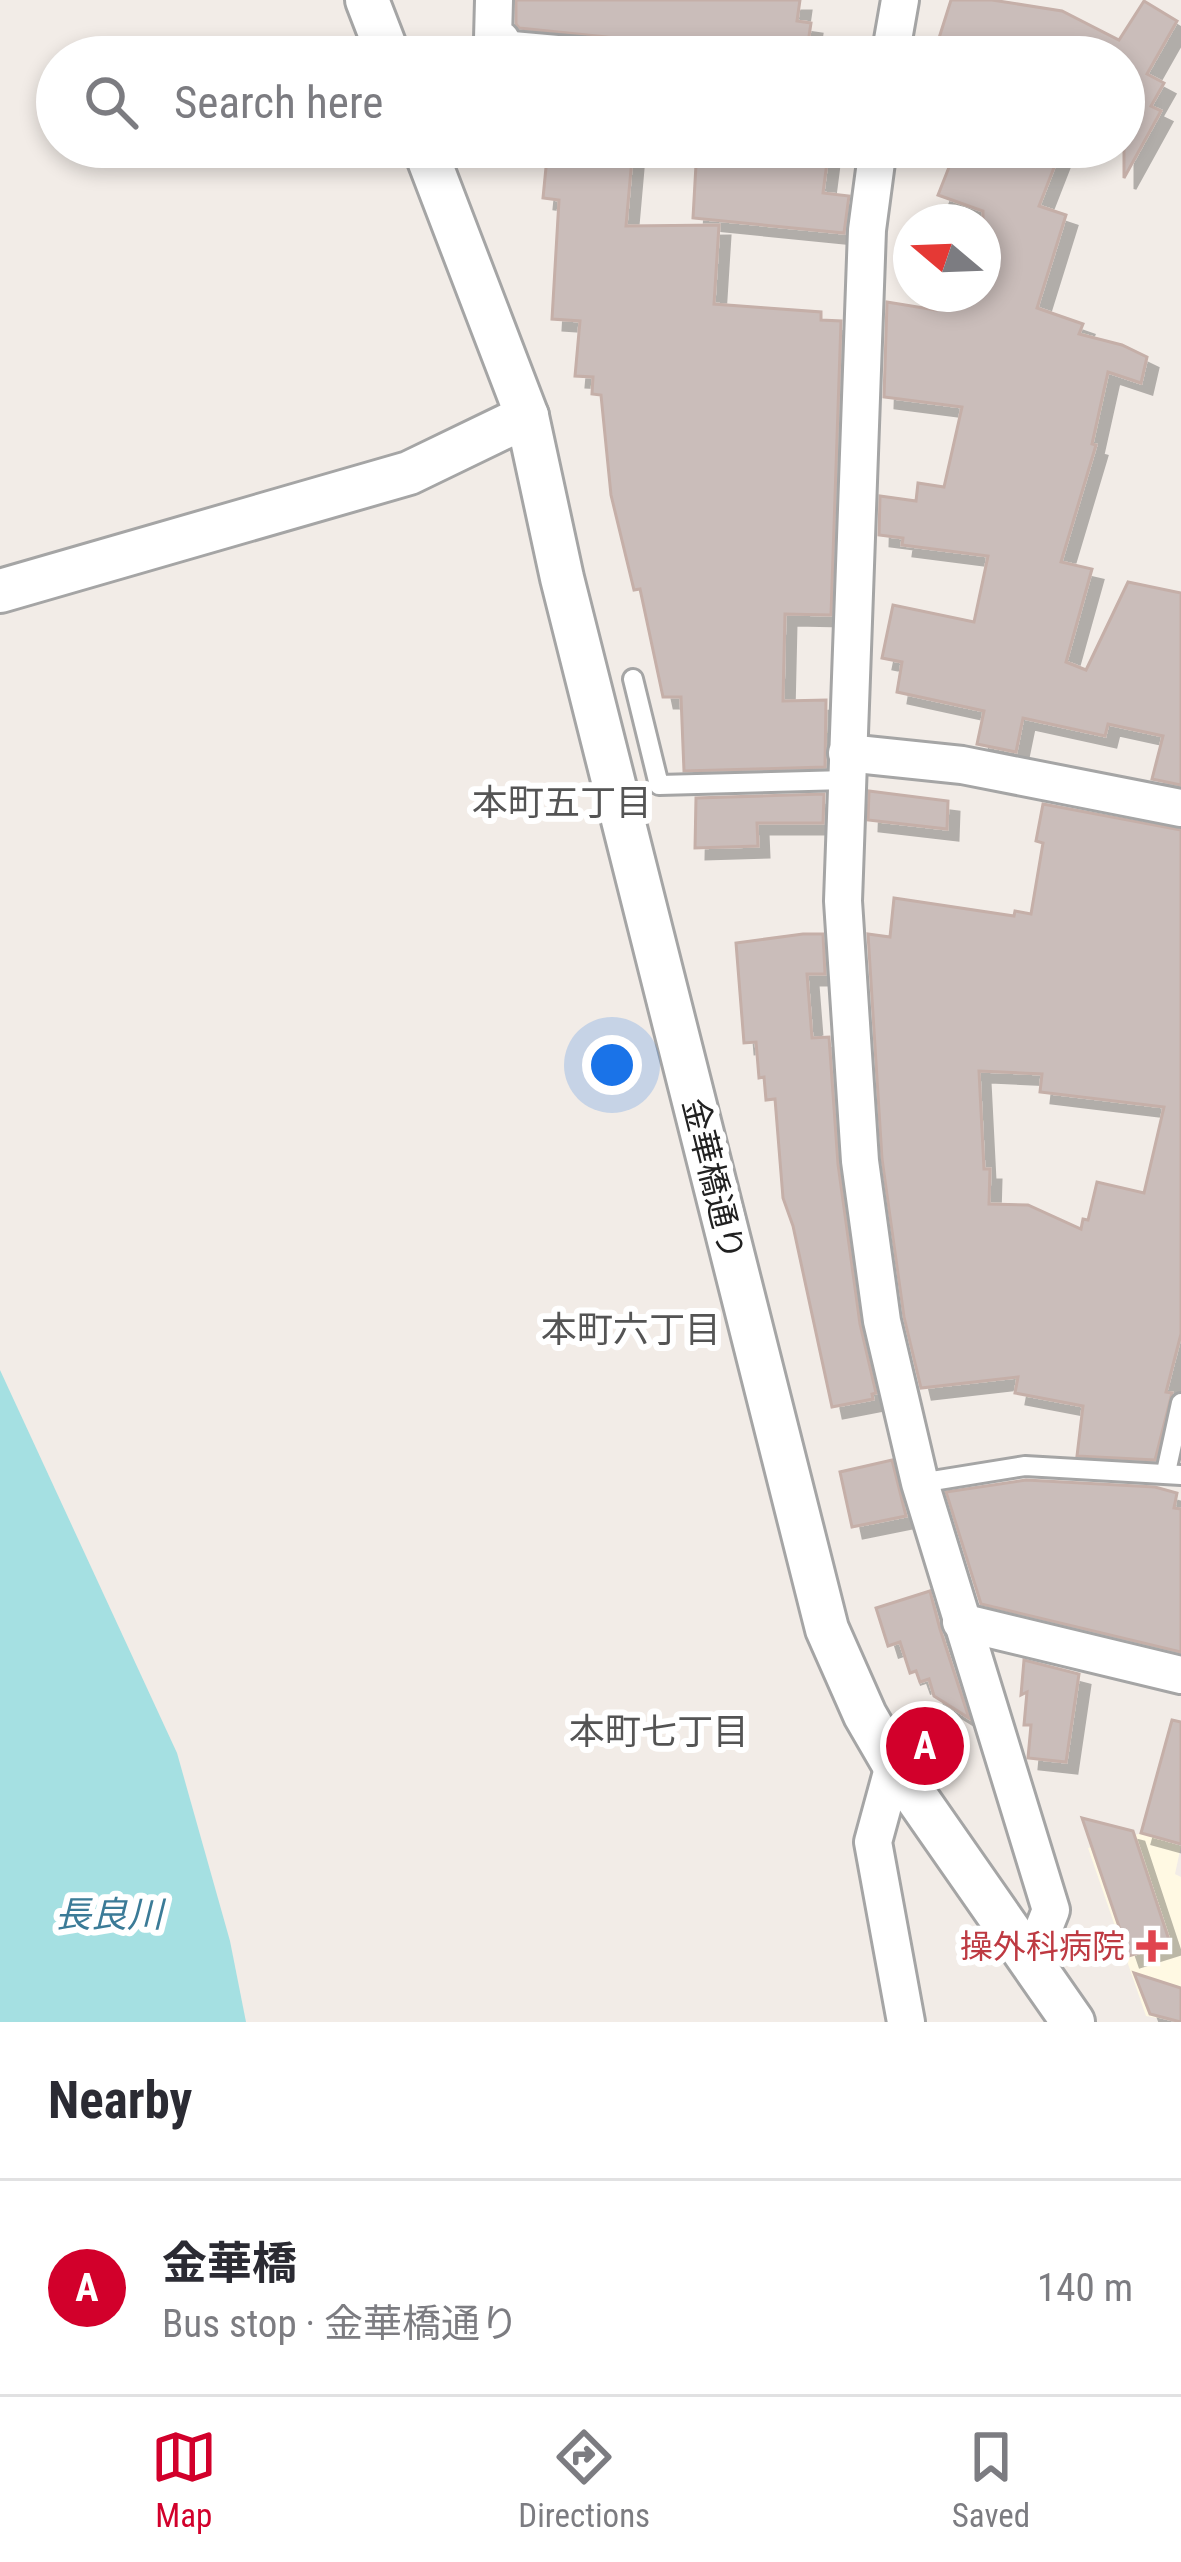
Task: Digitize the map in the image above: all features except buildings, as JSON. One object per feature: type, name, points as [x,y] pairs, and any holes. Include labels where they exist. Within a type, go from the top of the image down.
[{"type":"street","points":[[367,0],[381,36]]},
{"type":"street","points":[[493,36],[494,0]]},
{"type":"street","points":[[894,36],[900,0]]},
{"type":"street","name":"金華橋通り","points":[[432,168],[527,416],[562,578],[827,1629],[865,1715],[894,1765],[1073,2022]]},
{"type":"street","points":[[875,168],[867,230],[843,901],[860,1160],[882,1321],[920,1483],[1051,1910],[1030,1963]]},
{"type":"street","points":[[0,591],[527,416]]},
{"type":"street","points":[[0,562],[405,460]]},
{"type":"street","points":[[847,766],[962,766],[1181,808]]},
{"type":"street","points":[[961,1622],[1181,1676]]},
{"type":"street","points":[[894,1765],[872,1842],[906,2022]]},
{"type":"lane","points":[[633,680],[659,785],[847,766]]},
{"type":"lane","points":[[920,1483],[1025,1466],[1174,1473],[1181,1403]]},
{"type":"shaded area","name":"操外科病院","points":[[1142,1833],[1181,1846],[1175,1874],[1181,1877],[1181,2022],[1146,2016],[1088,1848]]},
{"type":"water","name":"長良川","points":[[0,1370],[177,1753],[230,1941],[246,2022],[0,2022]]},
{"type":"place","name":"金華橋","points":[[925,1746]]},
{"type":"place","name":"操外科病院","points":[[1152,1946]]},
{"type":"district","name":"本町五丁目","points":[[562,802]]},
{"type":"district","name":"本町六丁目","points":[[631,1329]]},
{"type":"district","name":"本町七丁目","points":[[659,1731]]}]
